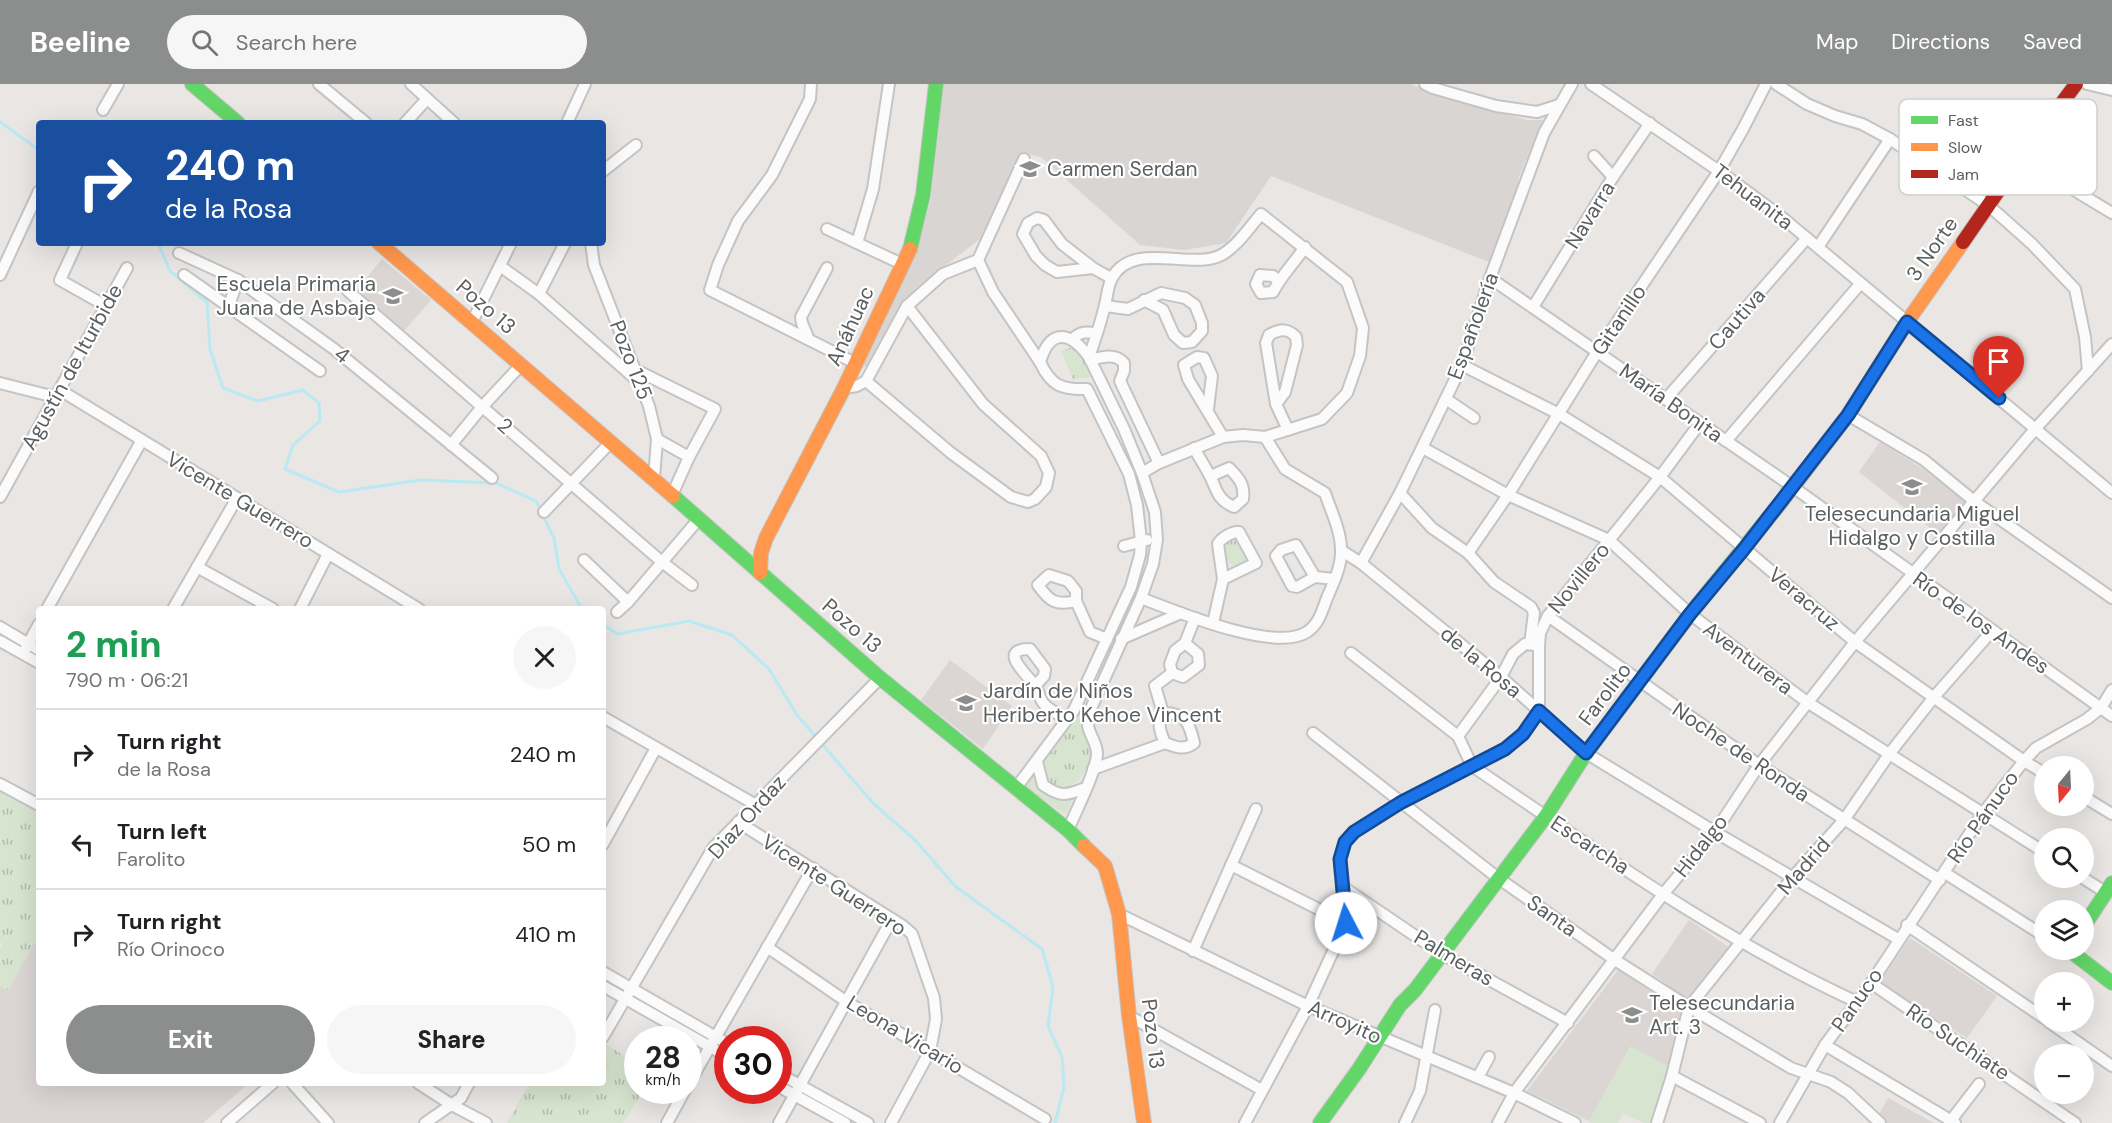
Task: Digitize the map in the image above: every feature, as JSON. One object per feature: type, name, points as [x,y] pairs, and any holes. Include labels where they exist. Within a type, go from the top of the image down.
[{"type":"main road","points":[[192,84],[230,120]]},
{"type":"main road","name":"Anáhuac","points":[[760,573],[761,553],[766,538],[844,388],[910,248],[919,218],[936,84]]},
{"type":"main road","name":"3 Norte","points":[[2065,99],[2076,84]]},
{"type":"main road","name":"3 Norte","points":[[1907,322],[1995,195]]},
{"type":"main road","name":"Pozo 13","points":[[383,246],[654,479],[880,678],[1068,830],[1105,866],[1119,914],[1129,1016],[1144,1123]]},
{"type":"main road","name":"Farolito","points":[[1320,1123],[1381,1038],[1400,1005],[1415,990],[1546,816],[1586,753],[1690,614],[1744,549],[1848,415],[1907,322]]},
{"type":"main road","points":[[2094,910],[2108,887]]},
{"type":"main road","points":[[2081,960],[2112,983]]},
{"type":"street","points":[[103,110],[118,84]]},
{"type":"street","points":[[319,84],[361,120]]},
{"type":"street","points":[[411,84],[451,120]]},
{"type":"street","points":[[568,120],[585,84]]},
{"type":"street","points":[[811,84],[810,99],[806,108],[772,175],[738,221],[718,265],[710,290],[855,363]]},
{"type":"street","points":[[857,243],[873,189],[889,84]]},
{"type":"street","points":[[1425,84],[1506,108],[1537,112],[1559,105]]},
{"type":"street","name":"Españolería","points":[[1361,563],[1423,448],[1462,365],[1490,278],[1544,133],[1572,84]]},
{"type":"street","name":"Tehuanita","points":[[1591,84],[1719,171],[1807,238],[2112,493]]},
{"type":"street","name":"Gitanillo","points":[[1468,553],[1508,495],[1597,352],[1719,171],[1766,84]]},
{"type":"street","points":[[1776,84],[1807,104],[1835,116],[1863,124],[1899,145]]},
{"type":"street","points":[[2087,84],[2112,90]]},
{"type":"street","points":[[408,120],[427,99]]},
{"type":"street","name":"Navarra","points":[[1533,307],[1613,177],[1650,123]]},
{"type":"street","points":[[1818,247],[1890,139]]},
{"type":"street","points":[[606,169],[636,145]]},
{"type":"street","points":[[1594,156],[1613,177]]},
{"type":"street","points":[[844,388],[857,386],[866,381],[907,306],[943,274],[978,260],[1024,159]]},
{"type":"street","points":[[1973,195],[1988,205],[2032,244],[2075,289],[2085,336],[2088,371]]},
{"type":"street","points":[[2082,195],[2112,213]]},
{"type":"street","points":[[0,275],[36,197]]},
{"type":"street","points":[[1089,358],[1111,278],[1125,263],[1137,260],[1209,259],[1223,255],[1261,214],[1347,282],[1363,328],[1360,356],[1347,393],[1322,419],[1265,437],[1244,435],[1223,437],[1159,463],[1142,473]]},
{"type":"street","points":[[1093,268],[1057,272],[1045,266],[1023,234],[1028,223],[1037,218],[1044,220],[1062,244],[1093,268],[1111,278]]},
{"type":"street","points":[[827,228],[902,264]]},
{"type":"street","name":"Cautiva","points":[[1666,399],[1807,238]]},
{"type":"street","points":[[76,246],[60,280],[106,306]]},
{"type":"street","points":[[472,321],[510,246]]},
{"type":"street","points":[[539,294],[563,246]]},
{"type":"street","name":"Pozo 125","points":[[591,246],[594,265],[642,386],[657,439],[654,479]]},
{"type":"street","points":[[1278,281],[1305,247]]},
{"type":"street","name":"4","points":[[179,253],[238,280],[334,349],[492,478]]},
{"type":"street","points":[[978,260],[993,292],[1050,380],[1072,390],[1087,389],[1099,381]]},
{"type":"street","points":[[500,266],[539,294],[642,386]]},
{"type":"street","name":"Agustín de Iturbide","points":[[0,497],[127,268]]},
{"type":"street","points":[[808,339],[801,324],[801,317],[827,268]]},
{"type":"street","points":[[184,275],[320,371]]},
{"type":"street","name":"María Bonita","points":[[1490,278],[1793,487]]},
{"type":"street","points":[[229,305],[238,280]]},
{"type":"street","points":[[1726,441],[1860,284]]},
{"type":"street","name":"2","points":[[348,291],[662,562],[692,585]]},
{"type":"street","points":[[1105,306],[1128,309],[1144,300],[1161,292],[1185,298],[1195,304],[1202,323],[1202,331],[1192,342],[1183,343],[1174,335],[1163,310],[1144,300]]},
{"type":"street","points":[[866,381],[951,453],[1011,497],[1028,502],[1035,500],[1046,487],[1049,473],[1041,456],[983,404],[907,306]]},
{"type":"street","points":[[1276,404],[1285,392],[1297,345],[1296,337],[1291,331],[1278,329],[1269,335],[1266,343],[1276,404],[1288,430]]},
{"type":"street","points":[[1073,339],[1086,332],[1097,333]]},
{"type":"street","points":[[1040,362],[1044,347],[1049,342],[1064,337],[1073,339],[1089,358],[1124,429],[1142,473],[1155,512],[1157,540],[1154,564],[1088,715],[1086,725],[1098,753],[1068,830]]},
{"type":"street","name":"Hidalgo","points":[[1498,1123],[1514,1093],[1664,893],[1715,832],[1759,765],[1807,702],[2036,428],[2112,344]]},
{"type":"street","points":[[1089,358],[1107,356],[1119,358],[1124,363],[1120,381],[1159,463]]},
{"type":"street","points":[[452,445],[482,407],[521,365]]},
{"type":"street","name":"Veracruz","points":[[1462,365],[1559,414],[1660,477],[1855,642],[2034,766]]},
{"type":"street","points":[[636,370],[715,409],[672,495]]},
{"type":"street","name":"Vicente Guerrero","points":[[0,383],[58,394],[142,440],[414,606]]},
{"type":"street","points":[[1016,788],[1071,715],[1136,573],[1141,541],[1137,505],[1129,474],[1087,389]]},
{"type":"street","points":[[1446,399],[1474,418]]},
{"type":"street","points":[[1208,409],[1223,437]]},
{"type":"street","points":[[1848,415],[1924,460],[1974,501],[2112,598]]},
{"type":"street","name":"Novillero","points":[[1539,711],[1534,645],[1548,616],[1660,477],[1700,423]]},
{"type":"street","points":[[1140,597],[1195,618],[1264,638],[1288,639],[1306,633],[1318,623],[1335,579],[1342,551],[1339,533],[1325,493],[1286,469],[1265,437]]},
{"type":"street","points":[[657,439],[689,457]]},
{"type":"street","points":[[49,606],[142,440]]},
{"type":"street","points":[[544,512],[610,443]]},
{"type":"street","points":[[1194,448],[1210,476]]},
{"type":"street","name":"Aventurera","points":[[1423,448],[1508,495],[1610,540],[1690,614],[1807,702],[2034,846]]},
{"type":"street","name":"Río de los Andes","points":[[1793,487],[2112,716]]},
{"type":"street","points":[[1400,493],[1432,528],[1468,553],[1494,582],[1531,606],[1534,613],[1534,645],[1525,644],[1513,654],[1502,677],[1458,736]]},
{"type":"street","points":[[175,606],[237,498]]},
{"type":"street","points":[[617,612],[698,520]]},
{"type":"street","points":[[1213,623],[1223,579],[1218,544],[1236,531],[1239,532],[1256,562],[1223,579]]},
{"type":"street","points":[[1124,546],[1141,541],[1157,540]]},
{"type":"street","name":"de la Rosa","points":[[1342,551],[1361,563],[1502,677],[1586,753],[1715,832],[1898,939]]},
{"type":"street","points":[[302,606],[328,554]]},
{"type":"street","points":[[584,560],[628,602]]},
{"type":"street","points":[[197,567],[268,606]]},
{"type":"street","points":[[1315,577],[1335,579]]},
{"type":"street","points":[[1076,601],[1090,632],[1107,639]]},
{"type":"street","points":[[1121,639],[1181,613]]},
{"type":"street","name":"Noche de Ronda","points":[[1548,616],[1759,765],[1844,820],[2034,930]]},
{"type":"street","points":[[1172,673],[1170,664],[1175,651],[1185,643],[1195,618]]},
{"type":"street","points":[[22,654],[36,629]]},
{"type":"street","points":[[36,648],[4,630],[1,643],[36,661]]},
{"type":"street","name":"Madrid","points":[[1657,1123],[1672,1076],[1689,1008],[1793,877],[1844,820],[1890,753],[1934,697],[1992,630]]},
{"type":"street","points":[[1172,673],[1183,676],[1199,665],[1198,654],[1185,643]]},
{"type":"street","points":[[1351,653],[1458,736],[1472,766]]},
{"type":"street","points":[[1165,743],[1160,732],[1160,719],[1163,713],[1155,687],[1172,673]]},
{"type":"street","name":"Diaz Ordaz","points":[[606,1032],[713,848],[880,678]]},
{"type":"street","points":[[1035,686],[1043,704],[1071,715],[1088,715]]},
{"type":"street","name":"Río Pánuco","points":[[1942,877],[1983,813],[2024,760],[2036,748],[2087,719],[2101,708],[2112,690]]},
{"type":"street","points":[[1245,1123],[1308,1006],[1346,923],[1340,859],[1345,842],[1354,832],[1400,803],[1505,749],[1523,734],[1539,711]]},
{"type":"street","points":[[1093,769],[1165,743],[1178,748],[1188,748],[1194,743],[1185,718],[1177,713],[1163,713]]},
{"type":"street","name":"Vicente Guerrero","points":[[606,719],[756,805]]},
{"type":"street","name":"Santa","points":[[1313,734],[1498,878],[1615,960],[1689,1008],[1791,1068],[1831,1082],[1848,1093],[1880,1123]]},
{"type":"street","points":[[606,839],[656,748]]},
{"type":"street","points":[[1037,762],[1043,784],[1054,793],[1069,795],[1085,788]]},
{"type":"street","name":"Escarcha","points":[[1472,766],[1664,893],[1742,941],[1822,986],[1857,1002]]},
{"type":"street","points":[[0,784],[36,803]]},
{"type":"street","points":[[2094,803],[2112,814]]},
{"type":"street","points":[[1193,951],[1256,809]]},
{"type":"street","name":"Vicente Guerrero","points":[[738,822],[813,868],[912,934],[934,998],[936,1018],[930,1051],[891,1123]]},
{"type":"street","points":[[1231,865],[1346,923]]},
{"type":"street","points":[[721,1026],[813,868]]},
{"type":"street","name":"Panuco","points":[[1780,1123],[1825,1045],[1871,983],[1907,925],[1942,877]]},
{"type":"street","name":"Palmeras","points":[[1343,887],[1442,954],[1568,1023]]},
{"type":"street","name":"Arroyito","points":[[1119,914],[1308,1006],[1478,1077],[1575,1123]]},
{"type":"street","points":[[779,1123],[892,919]]},
{"type":"street","points":[[1907,925],[2034,1011]]},
{"type":"street","name":"Leona Vicario","points":[[767,947],[847,1002],[1045,1119]]},
{"type":"street","points":[[606,974],[714,1036]]},
{"type":"street","name":"Río Suchiate","points":[[1871,983],[2075,1123]]},
{"type":"street","points":[[606,988],[714,1049]]},
{"type":"street","points":[[1406,1123],[1420,1091],[1435,1010]]},
{"type":"street","points":[[1129,1016],[1262,1090]]},
{"type":"street","points":[[2063,1032],[2112,1066]]},
{"type":"street","points":[[702,1061],[714,1039]]},
{"type":"street","points":[[1825,1045],[1952,1122],[1978,1084]]},
{"type":"street","points":[[1478,1077],[1489,1058]]},
{"type":"street","points":[[1672,1076],[1760,1123]]},
{"type":"street","points":[[227,1123],[270,1086]]},
{"type":"street","points":[[295,1086],[328,1123]]},
{"type":"street","points":[[423,1086],[486,1123]]},
{"type":"street","points":[[425,1123],[461,1098],[467,1086]]},
{"type":"street","points":[[792,1086],[845,1123]]},
{"type":"street","points":[[792,1089],[868,1123]]},
{"type":"street","points":[[667,1123],[677,1104]]},
{"type":"shaded area","points":[[944,84],[1411,84],[1428,92],[1527,120],[1543,120],[1518,179],[1520,189],[1499,266],[1271,176],[1226,243],[1184,250],[1140,245],[1041,157],[1024,153],[1012,173],[989,232],[915,289],[867,366],[854,371],[922,232],[931,200]]},
{"type":"shaded area","name":"Escuela Primaria Juana de Asbaje","points":[[382,259],[431,300],[403,332],[355,292]]},
{"type":"shaded area","name":"Telesecundaria Miguel Hidalgo y Costilla","points":[[1880,442],[1923,469],[1965,502],[1939,535],[1859,472]]},
{"type":"shaded area","name":"Jardín de Niños Heriberto Kehoe Vincent","points":[[950,660],[1012,706],[983,749],[921,700]]},
{"type":"shaded area","points":[[1689,920],[1730,948],[1690,1001],[1652,974]]},
{"type":"shaded area","points":[[1910,938],[1997,996],[1967,1038],[1879,983]]},
{"type":"shaded area","points":[[36,939],[36,1086],[246,1086],[203,1123],[0,1123],[0,986],[8,990]]},
{"type":"shaded area","points":[[1618,970],[1681,1011],[1669,1067],[1630,1047],[1589,1121],[1527,1091]]},
{"type":"shaded area","points":[[1888,1098],[1934,1123],[1874,1123]]},
{"type":"green space","points":[[1075,346],[1083,349],[1093,377],[1073,379],[1061,351]]},
{"type":"green space","points":[[1228,537],[1238,537],[1247,556],[1243,565],[1233,566],[1224,557],[1223,544]]},
{"type":"green space","points":[[1080,712],[1093,751],[1079,779],[1063,789],[1046,783],[1040,768]]},
{"type":"green space","points":[[1036,767],[1041,783],[1075,795],[1066,815],[1025,787]]},
{"type":"green space","points":[[0,790],[36,809],[36,939],[8,990],[0,986],[0,949],[3,944],[0,942]]},
{"type":"green space","points":[[606,1044],[624,1056],[624,1104],[635,1104],[623,1123],[507,1123],[527,1086],[606,1086]]},
{"type":"green space","points":[[1631,1046],[1669,1067],[1650,1123],[1644,1123],[1623,1113],[1618,1123],[1592,1123],[1589,1121]]},
{"type":"waterway","points":[[0,122],[36,148]]},
{"type":"waterway","points":[[159,246],[170,271],[207,302],[210,349],[223,388],[258,401],[303,390],[319,403],[320,421],[293,445],[285,469],[339,492],[421,480],[496,483],[536,501],[554,538],[559,569],[580,606]]},
{"type":"waterway","points":[[606,626],[617,634],[689,621],[732,635],[769,669],[797,715],[817,738]]},
{"type":"waterway","points":[[821,743],[873,803],[915,840],[956,887],[1042,949],[1053,987],[1048,1026],[1062,1057],[1064,1087],[1055,1123]]},
{"type":"traffic: fast","points":[[192,84],[234,120]]},
{"type":"traffic: fast","points":[[910,249],[923,195],[936,84]]},
{"type":"traffic: fast","points":[[673,496],[880,678],[1068,830],[1084,846]]},
{"type":"traffic: fast","points":[[1320,1123],[1359,1069],[1400,1005],[1415,990],[1546,816],[1586,753],[1690,614],[1782,501]]},
{"type":"traffic: fast","points":[[2094,911],[2112,883]]},
{"type":"traffic: fast","points":[[2082,960],[2112,983]]},
{"type":"traffic: slow","points":[[1782,501],[1848,415],[1907,322],[1963,242]]},
{"type":"traffic: slow","points":[[382,246],[673,496]]},
{"type":"traffic: slow","points":[[760,573],[761,553],[766,538],[844,388],[910,249]]},
{"type":"traffic: slow","points":[[1084,846],[1105,866],[1119,914],[1129,1016],[1144,1123]]},
{"type":"traffic: jam","points":[[2065,99],[2076,84]]},
{"type":"traffic: jam","points":[[1963,242],[1995,195]]},
{"type":"place","name":"Carmen Serdan","points":[[1030,169]]},
{"type":"place","name":"Escuela Primaria Juana de Asbaje","points":[[393,296]]},
{"type":"place","name":"Telesecundaria Miguel Hidalgo y Costilla","points":[[1912,487]]},
{"type":"place","name":"Jardín de Niños Heriberto Kehoe Vincent","points":[[966,703]]},
{"type":"place","name":"Telesecundaria Art. 3","points":[[1632,1015]]},
{"type":"route","points":[[1346,923],[1340,859],[1345,842],[1354,832],[1400,803],[1505,749],[1523,734],[1539,711],[1586,753],[1690,614],[1744,549],[1848,415],[1907,322],[1999,398]]}]
